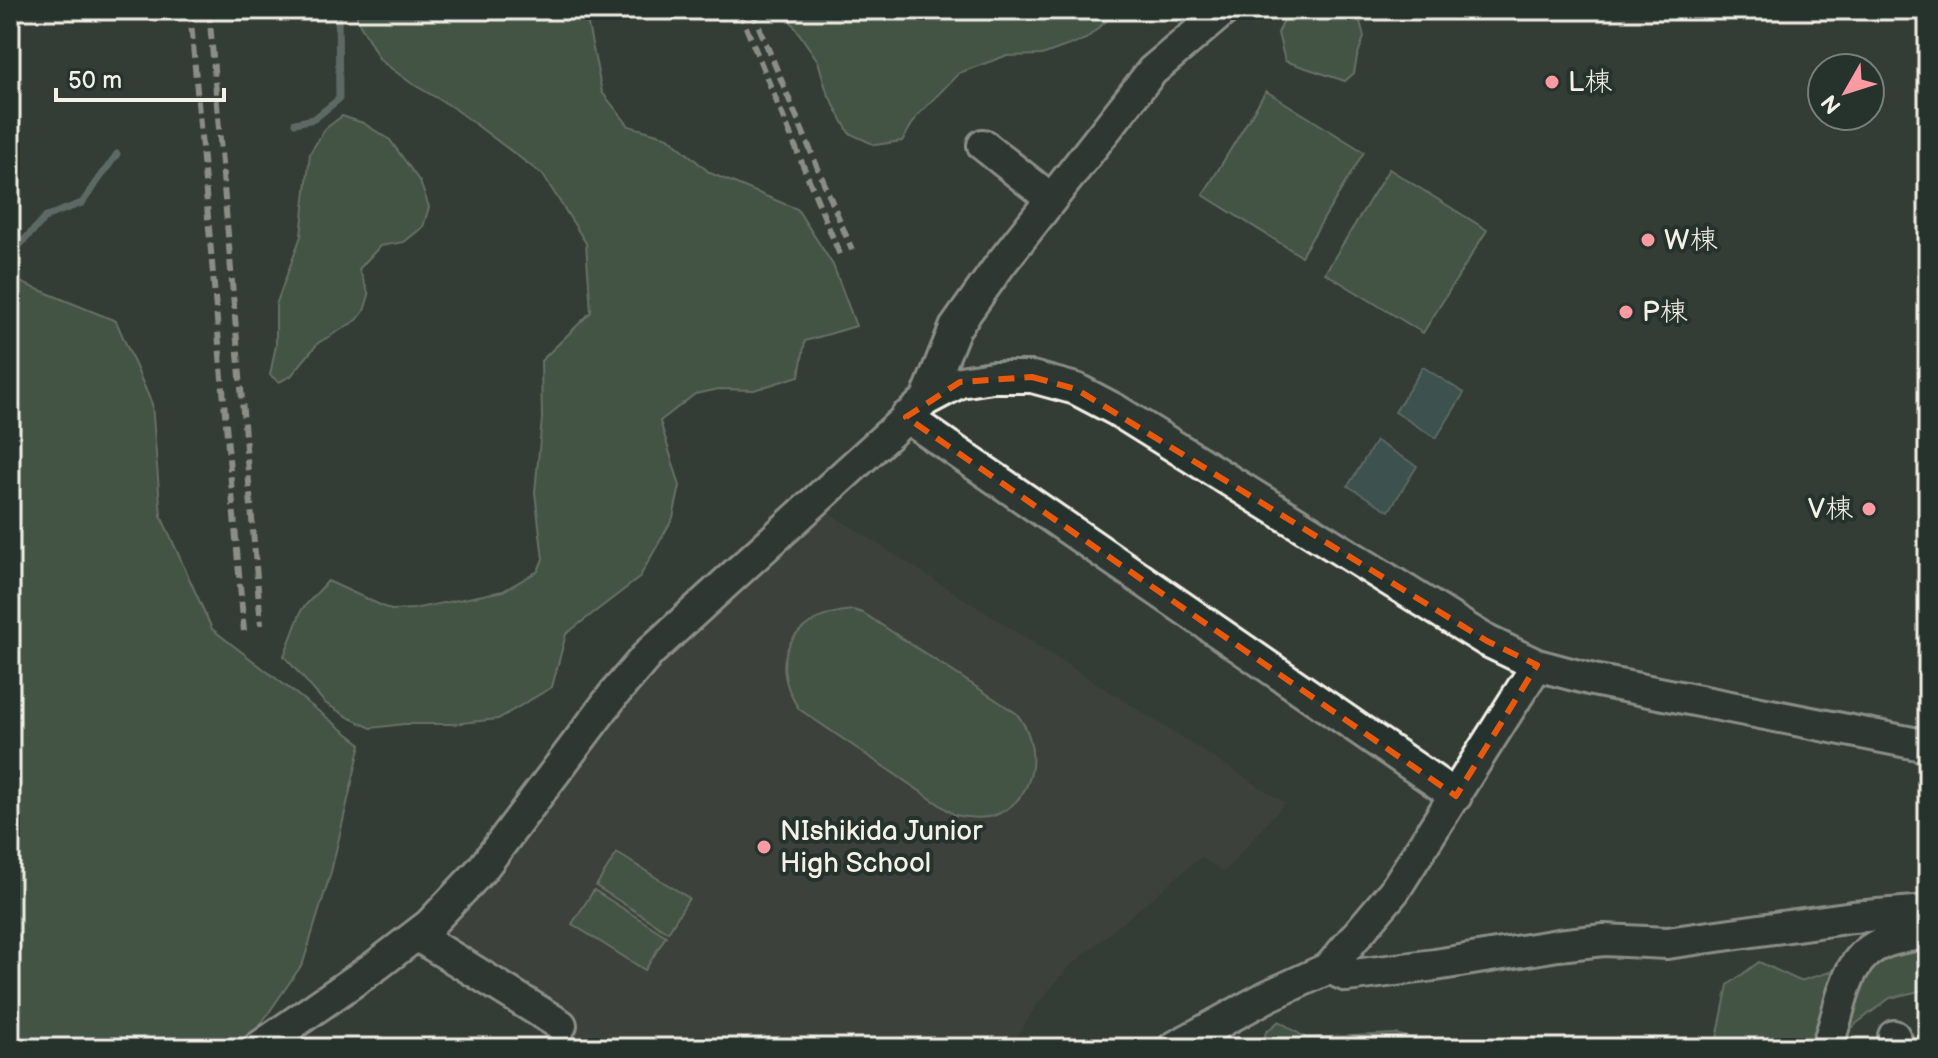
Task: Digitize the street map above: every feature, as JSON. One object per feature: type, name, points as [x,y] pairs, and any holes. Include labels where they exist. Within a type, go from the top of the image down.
[{"type":"street","points":[[916,408],[955,328],[999,266],[1152,71],[1224,10]]},
{"type":"street","points":[[983,145],[1051,199]]},
{"type":"street","points":[[258,1048],[429,925],[482,869],[614,694],[650,652],[916,408],[960,382],[992,377],[1032,377],[1076,389],[1116,410],[1487,641],[1537,665],[1593,680],[1928,746]]},
{"type":"street","points":[[916,408],[1456,796]]},
{"type":"street","points":[[1173,1048],[1268,996],[1329,968],[1394,891],[1537,665]]},
{"type":"street","points":[[1329,968],[1347,976],[1558,945],[1604,940],[1676,942],[1853,917],[1928,911]]},
{"type":"street","points":[[1826,1048],[1846,983],[1856,962],[1886,942],[1928,932]]},
{"type":"street","points":[[416,935],[561,1025]]},
{"type":"highlighted area","points":[[1032,377],[1076,389],[1487,641],[1537,665],[1456,796],[906,417],[960,382]]},
{"type":"shaded area","points":[[826,511],[1285,803],[1224,872],[1201,857],[1067,969],[1036,1006],[1010,1048],[579,1048],[416,952],[632,685]]},
{"type":"green space","points":[[357,10],[583,10],[602,92],[629,126],[668,137],[710,173],[797,209],[833,265],[856,326],[805,341],[799,376],[754,390],[719,389],[695,394],[660,421],[680,486],[673,518],[639,578],[566,634],[552,687],[498,719],[371,728],[325,703],[284,656],[302,609],[328,581],[391,610],[413,609],[503,591],[538,571],[543,559],[535,492],[542,419],[541,361],[591,312],[586,243],[543,175],[454,108],[411,83],[380,60],[357,19]]},
{"type":"green space","points":[[786,10],[1117,10],[1086,39],[1042,55],[1005,56],[959,73],[917,116],[902,141],[875,145],[849,133],[827,92],[818,61]]},
{"type":"green space","points":[[1302,10],[1362,10],[1360,21],[1364,37],[1354,73],[1345,81],[1285,61],[1278,33],[1284,20]]},
{"type":"green space","points":[[1266,91],[1364,152],[1301,256],[1203,195]]},
{"type":"green space","points":[[342,116],[363,123],[390,140],[420,182],[429,207],[423,227],[404,242],[380,246],[359,269],[369,295],[364,311],[357,320],[318,343],[291,376],[279,382],[270,375],[276,345],[276,305],[301,236],[310,153],[325,129]]},
{"type":"green space","points":[[1389,169],[1487,230],[1423,333],[1325,273]]},
{"type":"green space","points":[[10,278],[116,321],[152,404],[161,516],[212,629],[361,744],[331,872],[303,963],[254,1034],[227,1048],[10,1048]]},
{"type":"green space","points":[[853,610],[863,613],[1016,713],[1030,739],[1032,768],[1021,795],[1011,806],[988,817],[955,815],[799,709],[789,690],[785,672],[785,656],[791,642],[815,620]]},
{"type":"green space","points":[[617,853],[689,898],[668,932],[596,886]]},
{"type":"green space","points":[[594,890],[666,936],[645,970],[572,924]]},
{"type":"green space","points":[[1928,943],[1928,989],[1890,998],[1857,1023],[1833,1048],[1715,1048],[1728,985],[1759,962],[1800,981]]},
{"type":"green space","points":[[1279,1021],[1306,1038],[1396,1034],[1418,1040],[1427,1048],[1261,1048],[1266,1032]]},
{"type":"water","points":[[1423,367],[1464,393],[1436,438],[1395,412]]},
{"type":"water","points":[[1376,441],[1417,466],[1389,511],[1348,486]]},
{"type":"waterway","points":[[295,123],[314,119],[339,99],[338,10]]},
{"type":"waterway","points":[[10,255],[47,216],[82,203],[117,154]]},
{"type":"railway","points":[[190,10],[244,631]]},
{"type":"railway","points":[[209,10],[261,625]]},
{"type":"railway","points":[[739,10],[840,255]]},
{"type":"railway","points":[[752,10],[852,250]]},
{"type":"place","name":"L棟","points":[[1552,82]]},
{"type":"place","name":"W棟","points":[[1648,240]]},
{"type":"place","name":"P棟","points":[[1626,312]]},
{"type":"place","name":"V棟","points":[[1869,509]]},
{"type":"place","name":"NIshikida Junior High School","points":[[764,847]]}]
